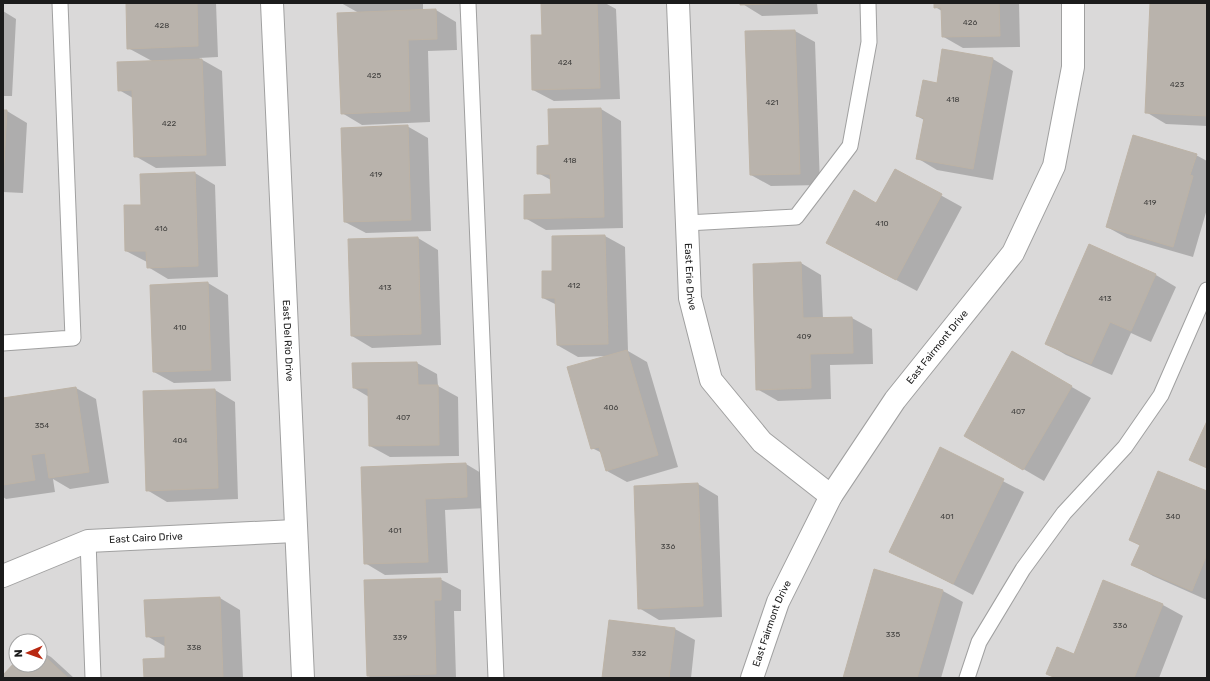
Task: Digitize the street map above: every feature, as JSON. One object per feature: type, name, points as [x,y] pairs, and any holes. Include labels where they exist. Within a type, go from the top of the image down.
[{"type":"street","name":"East Del Rio Drive","points":[[272,3],[295,531],[303,678]]},
{"type":"street","name":"East Erie Drive","points":[[678,3],[690,298],[711,380],[762,442],[831,496]]},
{"type":"street","name":"East Fairmont Drive","points":[[752,678],[778,602],[831,496],[895,400],[1013,253],[1054,166],[1073,68],[1073,3]]},
{"type":"street","name":"East Cairo Drive","points":[[3,576],[88,541],[295,531]]},
{"type":"lane","points":[[3,343],[73,338],[60,3]]},
{"type":"lane","points":[[468,3],[496,678]]},
{"type":"lane","points":[[687,223],[796,216],[850,146],[869,42],[868,3]]},
{"type":"lane","points":[[968,678],[979,642],[1023,569],[1064,512],[1125,447],[1161,395],[1207,290]]},
{"type":"lane","points":[[88,541],[93,678]]},
{"type":"shaded area","points":[[3,3],[1207,3],[1207,678],[3,678]]},
{"type":"building","points":[[126,3],[197,3],[198,46],[127,49]]},
{"type":"building","points":[[541,3],[597,3],[600,88],[532,90],[531,35],[542,35]]},
{"type":"building","points":[[740,3],[793,3],[740,5]]},
{"type":"building","points":[[934,3],[999,3],[1000,36],[942,37],[941,7],[934,8]]},
{"type":"building","points":[[1150,3],[1207,3],[1207,116],[1145,113]]},
{"type":"building","points":[[436,9],[437,39],[408,40],[410,111],[341,114],[337,13]]},
{"type":"building","points":[[795,30],[800,174],[750,175],[745,31]]},
{"type":"building","points":[[942,49],[993,58],[973,169],[916,159],[924,118],[916,116],[923,80],[937,83]]},
{"type":"building","points":[[202,59],[206,155],[134,157],[132,90],[118,91],[117,62]]},
{"type":"building","points":[[601,108],[604,217],[524,219],[524,195],[551,194],[550,174],[537,174],[537,146],[549,145],[548,109]]},
{"type":"building","points":[[3,110],[7,110],[3,181]]},
{"type":"building","points":[[408,125],[411,220],[344,222],[341,128]]},
{"type":"building","points":[[1133,135],[1197,154],[1190,175],[1193,176],[1173,247],[1106,227]]},
{"type":"building","points":[[895,169],[942,194],[896,280],[826,243],[854,190],[876,203]]},
{"type":"building","points":[[195,172],[198,266],[147,268],[146,251],[125,251],[124,205],[141,205],[140,174]]},
{"type":"building","points":[[605,235],[608,344],[557,345],[555,298],[542,298],[542,271],[552,271],[552,236]]},
{"type":"building","points":[[418,237],[421,334],[351,336],[348,239]]},
{"type":"building","points":[[1089,244],[1156,274],[1131,331],[1110,322],[1091,364],[1045,344]]},
{"type":"building","points":[[801,262],[803,318],[852,317],[853,353],[810,354],[811,388],[756,390],[753,264]]},
{"type":"building","points":[[208,282],[211,370],[153,372],[150,285]]},
{"type":"building","points":[[627,350],[658,455],[606,471],[599,447],[591,449],[567,367]]},
{"type":"building","points":[[1012,351],[1072,386],[1023,470],[964,436]]},
{"type":"building","points":[[417,362],[418,385],[438,385],[439,445],[369,446],[368,388],[353,388],[352,363]]},
{"type":"building","points":[[76,387],[89,472],[49,478],[45,453],[31,455],[35,480],[3,485],[3,398]]},
{"type":"building","points":[[215,389],[218,488],[146,491],[143,391]]},
{"type":"building","points":[[1207,421],[1207,468],[1189,460]]},
{"type":"building","points":[[940,447],[1004,479],[953,584],[889,552]]},
{"type":"building","points":[[466,463],[467,497],[425,499],[428,562],[364,564],[361,467]]},
{"type":"building","points":[[1158,471],[1207,491],[1207,554],[1192,591],[1131,565],[1140,545],[1129,540]]},
{"type":"building","points":[[698,483],[703,606],[638,609],[634,486]]},
{"type":"building","points":[[874,569],[943,590],[917,678],[843,678]]},
{"type":"building","points":[[441,578],[441,600],[434,600],[436,674],[367,676],[364,580]]},
{"type":"building","points":[[1103,580],[1163,604],[1134,678],[1056,678],[1046,674],[1057,647],[1074,654]]},
{"type":"building","points":[[220,597],[223,678],[144,678],[143,659],[165,658],[165,636],[146,637],[144,600]]},
{"type":"building","points":[[609,620],[675,628],[669,678],[602,678]]},
{"type":"building","points":[[48,659],[68,678],[3,678],[3,675],[8,670],[8,673],[48,673]]}]
